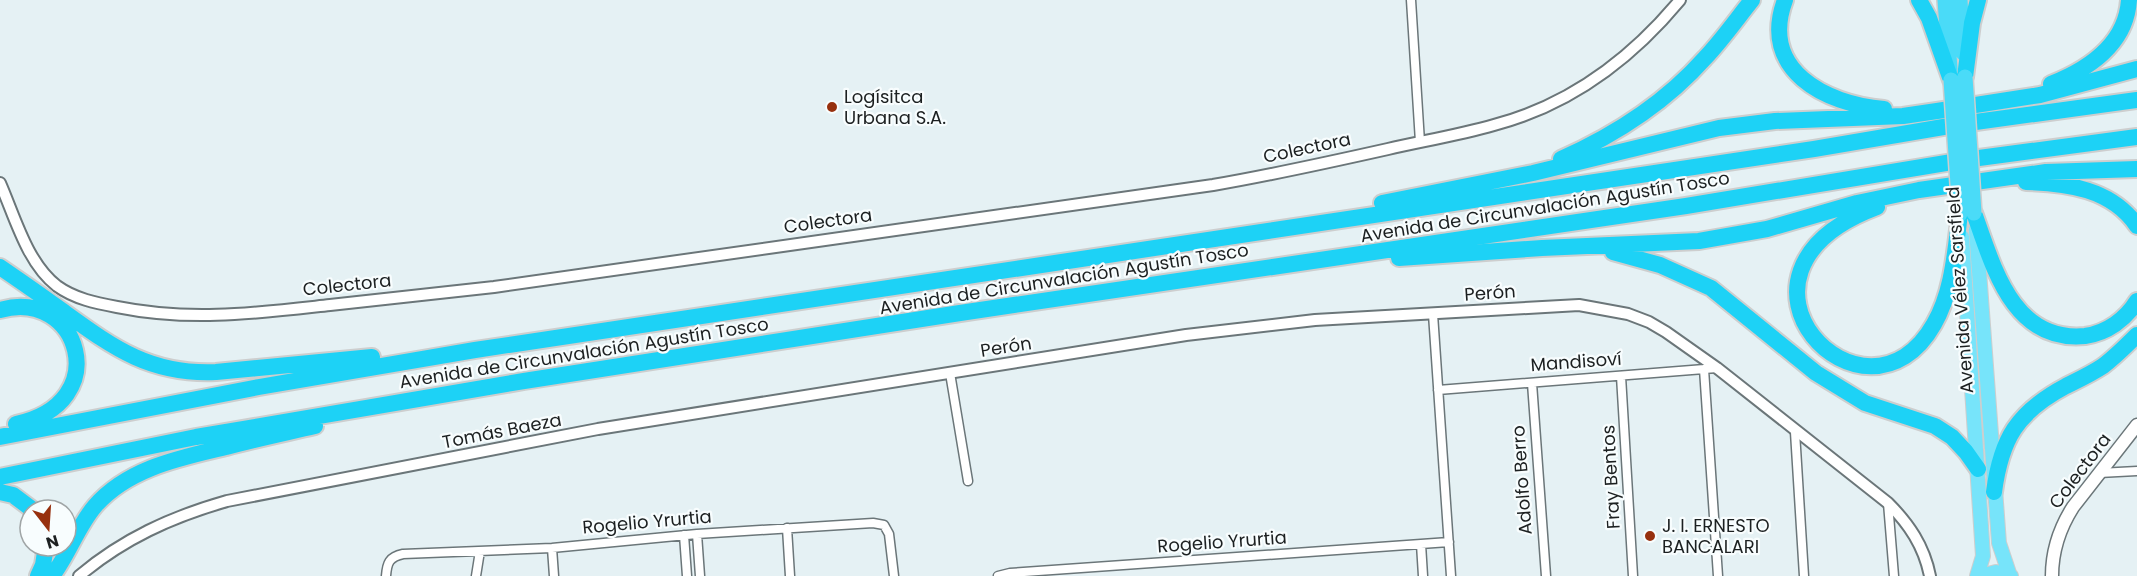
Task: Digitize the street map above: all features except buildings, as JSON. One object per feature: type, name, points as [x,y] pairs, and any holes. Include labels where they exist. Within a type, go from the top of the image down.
[{"type":"highway","points":[[1510,178],[1555,162],[1591,145],[1651,107],[1704,59],[1752,0]]},
{"type":"highway","points":[[1785,0],[1779,21],[1783,50],[1797,74],[1812,87],[1841,100],[1876,108],[1905,110],[1960,108],[2042,87],[2084,68],[2108,48],[2120,33],[2129,0]]},
{"type":"highway","points":[[1919,0],[1958,79]]},
{"type":"highway","name":"Avenida Vélez Sarsfield","points":[[1946,0],[1958,79],[1967,213]]},
{"type":"highway","name":"Avenida Vélez Sarsfield","points":[[1958,79],[1960,0]]},
{"type":"highway","points":[[1958,79],[1978,0]]},
{"type":"highway","points":[[1161,247],[1283,219],[1378,204],[1510,178],[1719,128],[1775,121],[1903,116],[1960,108],[2040,94],[2137,69]]},
{"type":"highway","name":"Avenida de Circunvalación Agustín Tosco","points":[[0,437],[238,391],[475,350],[1814,149],[1961,124],[2137,100]]},
{"type":"highway","name":"Avenida de Circunvalación Agustín Tosco","points":[[0,477],[206,435],[524,381],[1686,206],[1964,160],[2137,137]]},
{"type":"highway","points":[[1311,261],[1669,243],[1737,236],[1885,196],[2046,172],[2137,170]]},
{"type":"highway","points":[[1967,213],[1943,305],[1933,326],[1911,351],[1891,362],[1867,366],[1836,357],[1816,342],[1802,320],[1797,292],[1798,279],[1803,266],[1820,241],[1841,224],[1865,211],[1908,196],[1966,183],[2042,183],[2081,188],[2097,193],[2122,207],[2137,226]]},
{"type":"highway","points":[[1967,213],[2007,294],[2024,314],[2042,328],[2064,335],[2097,333],[2119,322],[2137,301]]},
{"type":"highway","points":[[1582,247],[1635,257],[1660,265],[1711,288],[1816,373],[1865,403],[1928,423],[1952,437],[1978,469]]},
{"type":"highway","points":[[0,267],[112,346],[136,358],[177,370],[216,372],[475,350]]},
{"type":"highway","points":[[0,310],[24,307],[45,312],[54,318],[62,325],[72,341],[76,363],[76,373],[69,392],[55,408],[36,419],[0,427]]},
{"type":"highway","points":[[1994,492],[2003,447],[2014,427],[2028,411],[2064,387],[2101,368],[2137,335]]},
{"type":"highway","points":[[52,576],[78,529],[95,506],[117,486],[146,470],[187,456],[245,442],[431,404],[524,381]]},
{"type":"highway","points":[[0,492],[18,498]]},
{"type":"highway","points":[[38,576],[44,558]]},
{"type":"main road","name":"Avenida Vélez Sarsfield","points":[[1967,213],[1983,556],[1979,576]]},
{"type":"main road","name":"Avenida Vélez Sarsfield","points":[[1967,213],[1999,543],[2010,576]]},
{"type":"main road","name":"Colectora","points":[[2052,576],[2053,555],[2060,530],[2073,507],[2137,425]]},
{"type":"main road","points":[[1979,576],[1996,572],[2010,576]]},
{"type":"street","points":[[1411,0],[1420,142]]},
{"type":"street","name":"Colectora","points":[[0,183],[35,260],[50,279],[69,293],[93,302],[133,310],[218,316],[494,287],[1213,185],[1291,171],[1495,125],[1524,116],[1577,91],[1603,75],[1640,45],[1680,0]]},
{"type":"street","name":"Perón","points":[[950,373],[1216,332],[1315,320],[1552,306],[1600,308],[1628,314],[1649,322],[1717,368],[1795,432],[1888,503],[1903,518],[1918,540],[1930,576]]},
{"type":"street","points":[[1433,314],[1451,576]]},
{"type":"street","name":"Mandisoví","points":[[1438,390],[1717,368]]},
{"type":"street","points":[[1704,369],[1718,576]]},
{"type":"street","points":[[950,373],[968,482]]},
{"type":"street","name":"Tomás Baeza","points":[[79,576],[125,542],[150,528],[198,509],[227,501],[598,429],[950,373]]},
{"type":"street","name":"Fray Bentos","points":[[1621,376],[1633,576]]},
{"type":"street","name":"Adolfo Berro","points":[[1532,382],[1546,576]]},
{"type":"street","points":[[1795,432],[1804,576]]},
{"type":"street","points":[[2099,473],[2137,471]]},
{"type":"street","points":[[1888,503],[1894,576]]},
{"type":"street","name":"Rogelio Yrurtia","points":[[386,576],[390,560],[394,556],[403,554],[552,548],[684,535],[873,523],[884,525],[889,534],[894,576]]},
{"type":"street","points":[[787,528],[790,576]]},
{"type":"street","points":[[697,534],[700,576]]},
{"type":"street","points":[[684,535],[687,576]]},
{"type":"street","name":"Rogelio Yrurtia","points":[[998,576],[1449,542]]},
{"type":"street","points":[[1421,544],[1423,576]]},
{"type":"street","points":[[552,548],[554,576]]},
{"type":"street","points":[[476,576],[480,551]]},
{"type":"place","name":"Logísitca Urbana S.A.","points":[[832,107]]},
{"type":"place","name":"J. I. ERNESTO BANCALARI","points":[[1650,536]]}]
